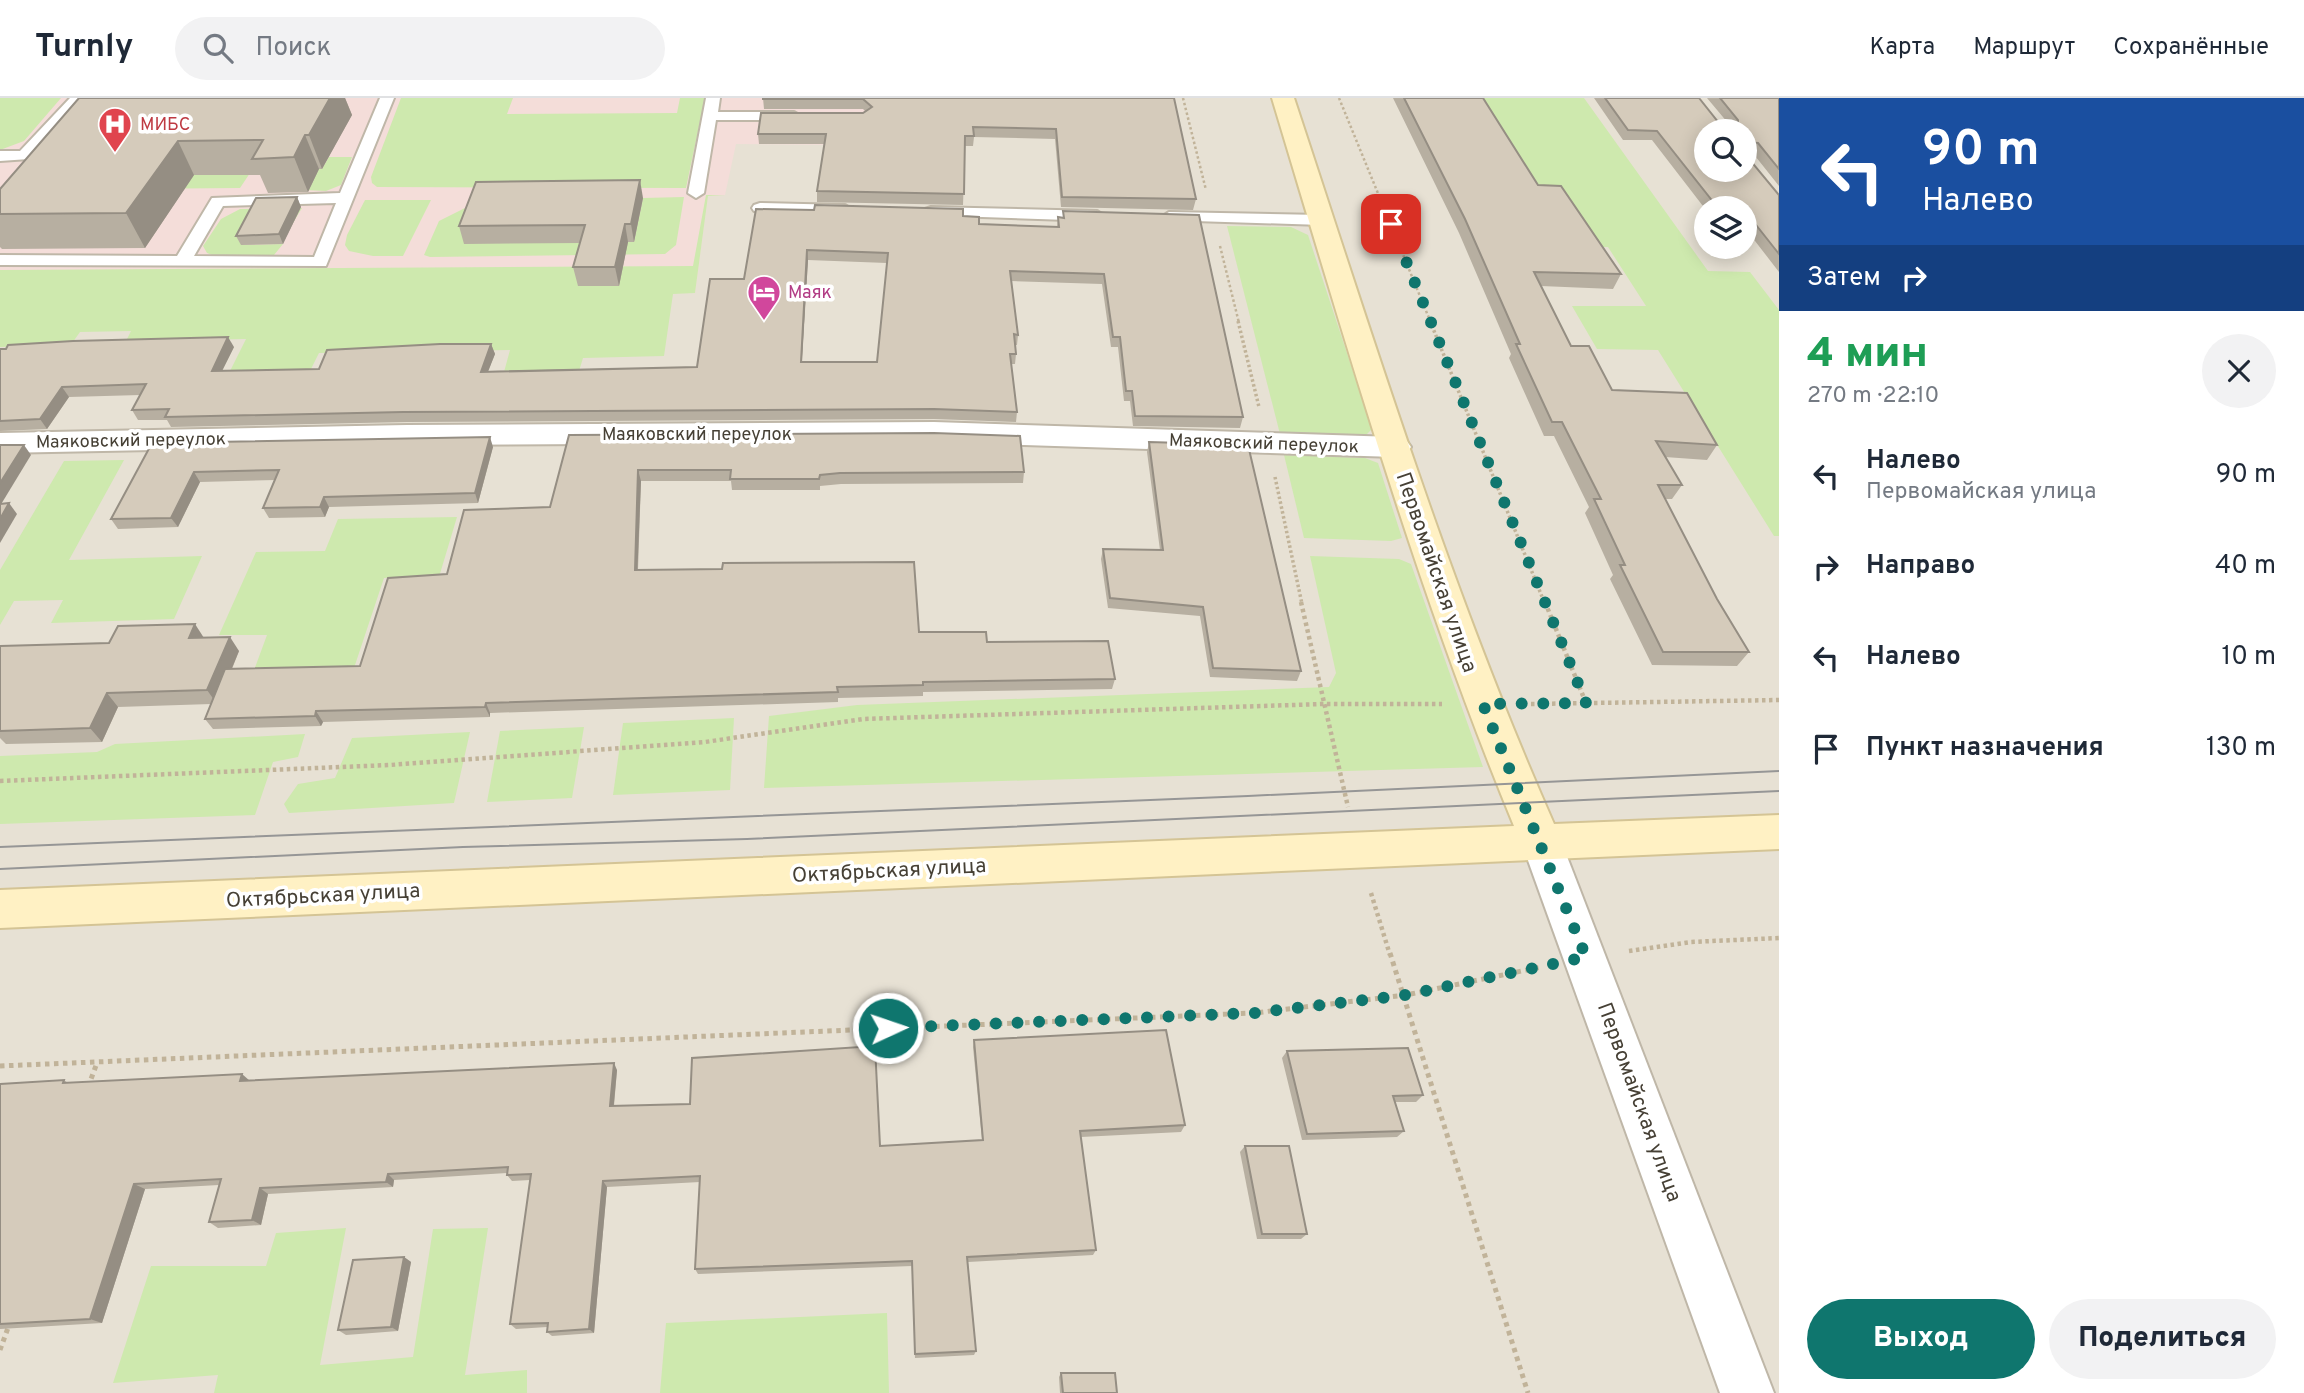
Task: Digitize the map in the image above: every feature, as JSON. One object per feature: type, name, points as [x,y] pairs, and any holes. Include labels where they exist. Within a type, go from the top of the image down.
[{"type":"main road","name":"Первомайская улица","points":[[1283,98],[1439,584],[1483,704],[1541,841]]},
{"type":"main road","name":"Октябрьская улица","points":[[0,909],[1779,832]]},
{"type":"street","name":"Маяковский переулок","points":[[0,443],[407,435],[934,432],[1395,447]]},
{"type":"street","name":"Первомайская улица","points":[[1541,841],[1746,1393]]},
{"type":"lane","points":[[0,156],[24,162],[78,98]]},
{"type":"lane","points":[[0,260],[320,262],[387,98]]},
{"type":"lane","points":[[696,193],[713,98]]},
{"type":"lane","points":[[711,116],[808,116]]},
{"type":"lane","points":[[181,262],[218,201],[346,198]]},
{"type":"lane","points":[[760,208],[856,210]]},
{"type":"lane","points":[[911,212],[1117,216]]},
{"type":"lane","points":[[1158,217],[1322,220]]},
{"type":"path","points":[[1183,98],[1268,443],[1323,704],[1359,849],[1528,1393]]},
{"type":"path","points":[[1339,98],[1586,703]]},
{"type":"path","points":[[0,781],[390,765],[705,743],[863,719],[1323,704],[1779,699]]},
{"type":"path","points":[[0,1066],[1254,1013],[1406,995],[1586,957],[1691,942],[1779,938]]},
{"type":"path","points":[[83,1101],[97,1062]]},
{"type":"path","points":[[0,1350],[13,1311]]},
{"type":"shaded area","points":[[0,98],[1779,98],[1779,1393],[0,1393]]},
{"type":"shaded area","points":[[0,98],[970,98],[973,146],[736,144],[725,195],[708,196],[695,293],[0,304]]},
{"type":"green space","points":[[0,98],[61,98],[24,141],[0,150]]},
{"type":"green space","points":[[401,98],[513,98],[507,114],[677,113],[680,98],[705,98],[686,188],[377,187],[372,183],[371,177]]},
{"type":"green space","points":[[1462,98],[1584,98],[1694,251],[1694,259],[1699,259],[1708,271],[1750,272],[1779,310],[1779,536],[1774,536],[1658,350],[1597,349],[1572,306],[1646,306],[1608,247],[1594,247],[1538,188],[1488,106],[1466,105]]},
{"type":"green space","points":[[329,157],[352,157],[341,185],[326,191],[304,190],[311,169],[322,169]]},
{"type":"green space","points":[[252,170],[240,188],[123,189],[136,171]]},
{"type":"green space","points":[[706,195],[725,195],[708,196],[695,293],[673,294],[664,356],[583,358],[579,371],[504,372],[510,350],[319,353],[311,369],[230,371],[246,339],[126,341],[131,331],[80,332],[70,346],[0,347],[0,270],[693,266]]},
{"type":"green space","points":[[684,197],[676,245],[665,254],[424,255],[439,221],[481,200],[634,242],[643,198]]},
{"type":"green space","points":[[365,200],[431,200],[403,256],[373,256],[349,251],[345,245],[347,235]]},
{"type":"green space","points":[[302,208],[290,228],[241,245],[283,244],[274,255],[217,257],[207,253],[203,246],[221,219],[240,209]]},
{"type":"green space","points":[[1227,226],[1291,227],[1308,235],[1372,429],[1365,436],[1281,438]]},
{"type":"green space","points":[[1284,455],[1365,458],[1378,463],[1402,538],[1391,541],[1304,538]]},
{"type":"green space","points":[[124,460],[69,560],[202,556],[174,619],[51,623],[63,600],[14,601],[0,625],[0,570],[64,461]]},
{"type":"green space","points":[[457,517],[439,577],[384,578],[353,671],[253,673],[267,635],[219,635],[256,552],[325,551],[338,519]]},
{"type":"green space","points":[[1310,556],[1399,559],[1411,564],[1483,767],[764,788],[769,716],[857,705],[1329,687],[1336,673]]},
{"type":"green space","points":[[734,718],[730,790],[613,795],[623,723]]},
{"type":"green space","points":[[584,727],[572,798],[487,802],[500,731]]},
{"type":"green space","points":[[470,732],[454,803],[289,813],[284,804],[298,784],[335,778],[352,738]]},
{"type":"green space","points":[[305,734],[298,757],[273,762],[255,815],[0,824],[0,756],[97,752],[115,744]]},
{"type":"green space","points":[[346,1228],[320,1365],[413,1357],[433,1229],[488,1228],[465,1375],[527,1370],[527,1393],[214,1393],[218,1375],[113,1383],[151,1266],[266,1266],[276,1233]]},
{"type":"green space","points":[[887,1313],[889,1393],[660,1393],[666,1323]]},
{"type":"building","points":[[79,98],[330,98],[294,157],[252,159],[263,140],[178,141],[126,213],[0,214],[0,189]]},
{"type":"building","points":[[763,98],[1174,98],[1196,199],[1062,197],[1056,129],[973,127],[974,136],[965,136],[964,194],[817,191],[826,134],[758,134],[761,113],[863,113],[872,107],[863,99]]},
{"type":"building","points":[[1404,98],[1483,98],[1538,185],[1561,186],[1621,274],[1534,272],[1571,346],[1589,346],[1612,390],[1687,393],[1717,445],[1656,441],[1682,485],[1658,485],[1717,599],[1749,652],[1663,652],[1620,565],[1625,565],[1594,499],[1601,499],[1562,422],[1552,422],[1516,344],[1520,344],[1465,219]]},
{"type":"building","points":[[1605,98],[1699,98],[1716,119],[1694,119],[1694,178],[1657,131],[1628,130]]},
{"type":"building","points":[[1720,98],[1779,98],[1779,169],[1758,143],[1757,119],[1737,119]]},
{"type":"building","points":[[1757,169],[1779,195],[1779,254],[1757,226],[1757,196],[1708,196],[1697,182],[1757,182]]},
{"type":"building","points":[[640,180],[631,224],[625,224],[615,267],[573,267],[585,225],[459,226],[476,182]]},
{"type":"building","points":[[297,197],[279,234],[236,236],[256,198]]},
{"type":"building","points":[[815,205],[963,209],[963,216],[979,217],[979,224],[1059,227],[1058,217],[1064,218],[1063,211],[1199,215],[1243,417],[1135,416],[1132,391],[1126,391],[1120,337],[1113,337],[1104,274],[1010,271],[1018,335],[1014,334],[1016,354],[1010,354],[1017,412],[934,409],[403,412],[165,417],[169,409],[132,410],[146,384],[62,387],[40,419],[0,421],[0,349],[6,349],[8,345],[228,337],[212,371],[319,369],[327,350],[440,344],[491,344],[481,372],[697,367],[710,279],[744,279],[756,209],[814,210]],"holes":[[[807,250],[888,253],[877,362],[801,362]]]},
{"type":"building","points":[[934,433],[1020,436],[1024,472],[840,473],[820,475],[819,479],[730,479],[731,470],[638,470],[635,570],[722,569],[723,563],[914,562],[919,632],[986,632],[987,642],[1108,641],[1115,679],[923,682],[923,685],[837,687],[838,692],[486,703],[485,707],[316,711],[315,716],[205,719],[225,669],[360,666],[388,578],[447,574],[464,510],[550,507],[569,435]]},
{"type":"building","points":[[490,437],[475,493],[324,497],[320,507],[263,508],[279,470],[194,472],[171,518],[111,519],[152,443]]},
{"type":"building","points":[[1149,442],[1248,445],[1301,671],[1213,668],[1203,607],[1110,598],[1103,549],[1163,550]]},
{"type":"building","points":[[0,445],[24,445],[0,483]]},
{"type":"building","points":[[9,503],[0,519],[0,504]]},
{"type":"building","points":[[195,624],[189,638],[230,637],[207,690],[107,693],[90,728],[0,731],[0,646],[109,643],[118,626]]},
{"type":"building","points":[[1166,1030],[1185,1125],[1080,1131],[1096,1250],[967,1257],[976,1351],[915,1354],[912,1261],[695,1269],[700,1176],[603,1181],[589,1329],[547,1332],[548,1323],[510,1324],[531,1174],[507,1175],[508,1167],[388,1174],[386,1182],[260,1188],[252,1220],[209,1222],[221,1179],[134,1184],[90,1319],[0,1324],[0,1084],[242,1074],[240,1081],[614,1063],[610,1106],[690,1104],[692,1058],[875,1046],[880,1146],[983,1140],[974,1040]]},
{"type":"building","points":[[1408,1048],[1423,1095],[1393,1096],[1404,1131],[1307,1134],[1287,1051]]},
{"type":"building","points":[[1245,1146],[1289,1146],[1307,1234],[1262,1234]]},
{"type":"building","points":[[404,1257],[391,1327],[338,1330],[353,1260]]},
{"type":"building","points":[[1061,1373],[1115,1373],[1117,1393],[1063,1393]]},
{"type":"tram line","points":[[0,847],[1248,796],[1779,771]]},
{"type":"tram line","points":[[0,869],[463,847],[747,839],[1779,791]]},
{"type":"place","name":"МИБС","points":[[115,154]]},
{"type":"place","name":"Маяк","points":[[764,322]]},
{"type":"route","points":[[888,1028],[1254,1013],[1406,995],[1586,957],[1483,704],[1586,703],[1391,224]]}]
